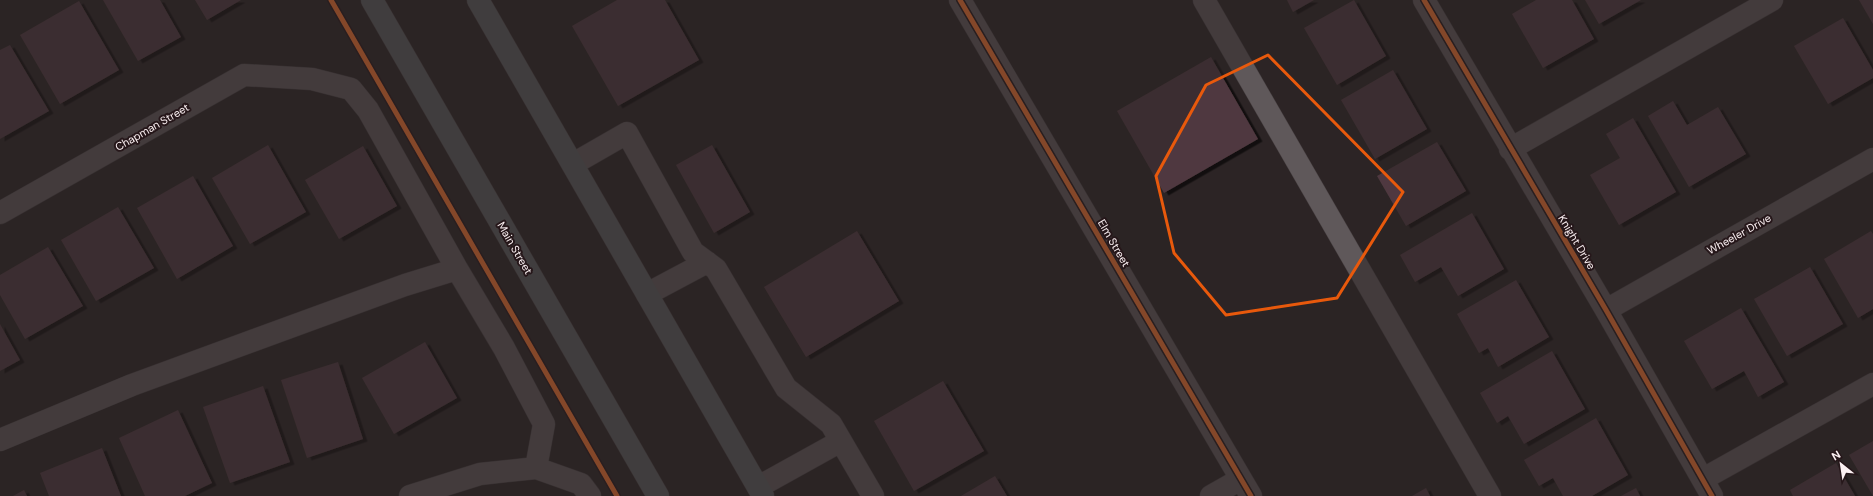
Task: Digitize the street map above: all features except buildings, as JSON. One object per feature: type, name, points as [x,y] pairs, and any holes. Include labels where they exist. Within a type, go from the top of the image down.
[{"type":"main road","name":"Main Street","points":[[372,0],[658,496]]},
{"type":"main road","points":[[478,0],[761,492]]},
{"type":"street","name":"Elm Street","points":[[960,0],[1246,487]]},
{"type":"street","points":[[1204,0],[1490,496]]},
{"type":"street","name":"Knight Drive","points":[[1424,0],[1510,149],[1606,310],[1707,488]]},
{"type":"street","points":[[1510,149],[1772,0]]},
{"type":"street","name":"Chapman Street","points":[[0,213],[244,74],[312,78],[351,90],[368,110],[504,348],[544,424],[536,468]]},
{"type":"street","points":[[573,164],[627,133],[693,252],[716,269],[786,388],[831,424],[873,496]]},
{"type":"street","name":"Wheeler Drive","points":[[1606,310],[1873,159]]},
{"type":"street","points":[[647,294],[707,262]]},
{"type":"street","points":[[0,440],[139,382],[404,285],[458,269]]},
{"type":"street","points":[[1707,488],[1873,384]]},
{"type":"street","points":[[761,492],[841,441]]},
{"type":"street","points":[[410,496],[480,474],[536,468],[581,484],[590,496]]},
{"type":"street","points":[[1211,496],[1246,487]]},
{"type":"highlighted area","points":[[1268,55],[1403,192],[1337,298],[1226,315],[1174,253],[1156,176],[1206,85]]},
{"type":"cycle path","points":[[331,0],[617,496]]},
{"type":"cycle path","points":[[960,0],[1251,496]]},
{"type":"cycle path","points":[[1424,0],[1606,310],[1712,496]]}]
